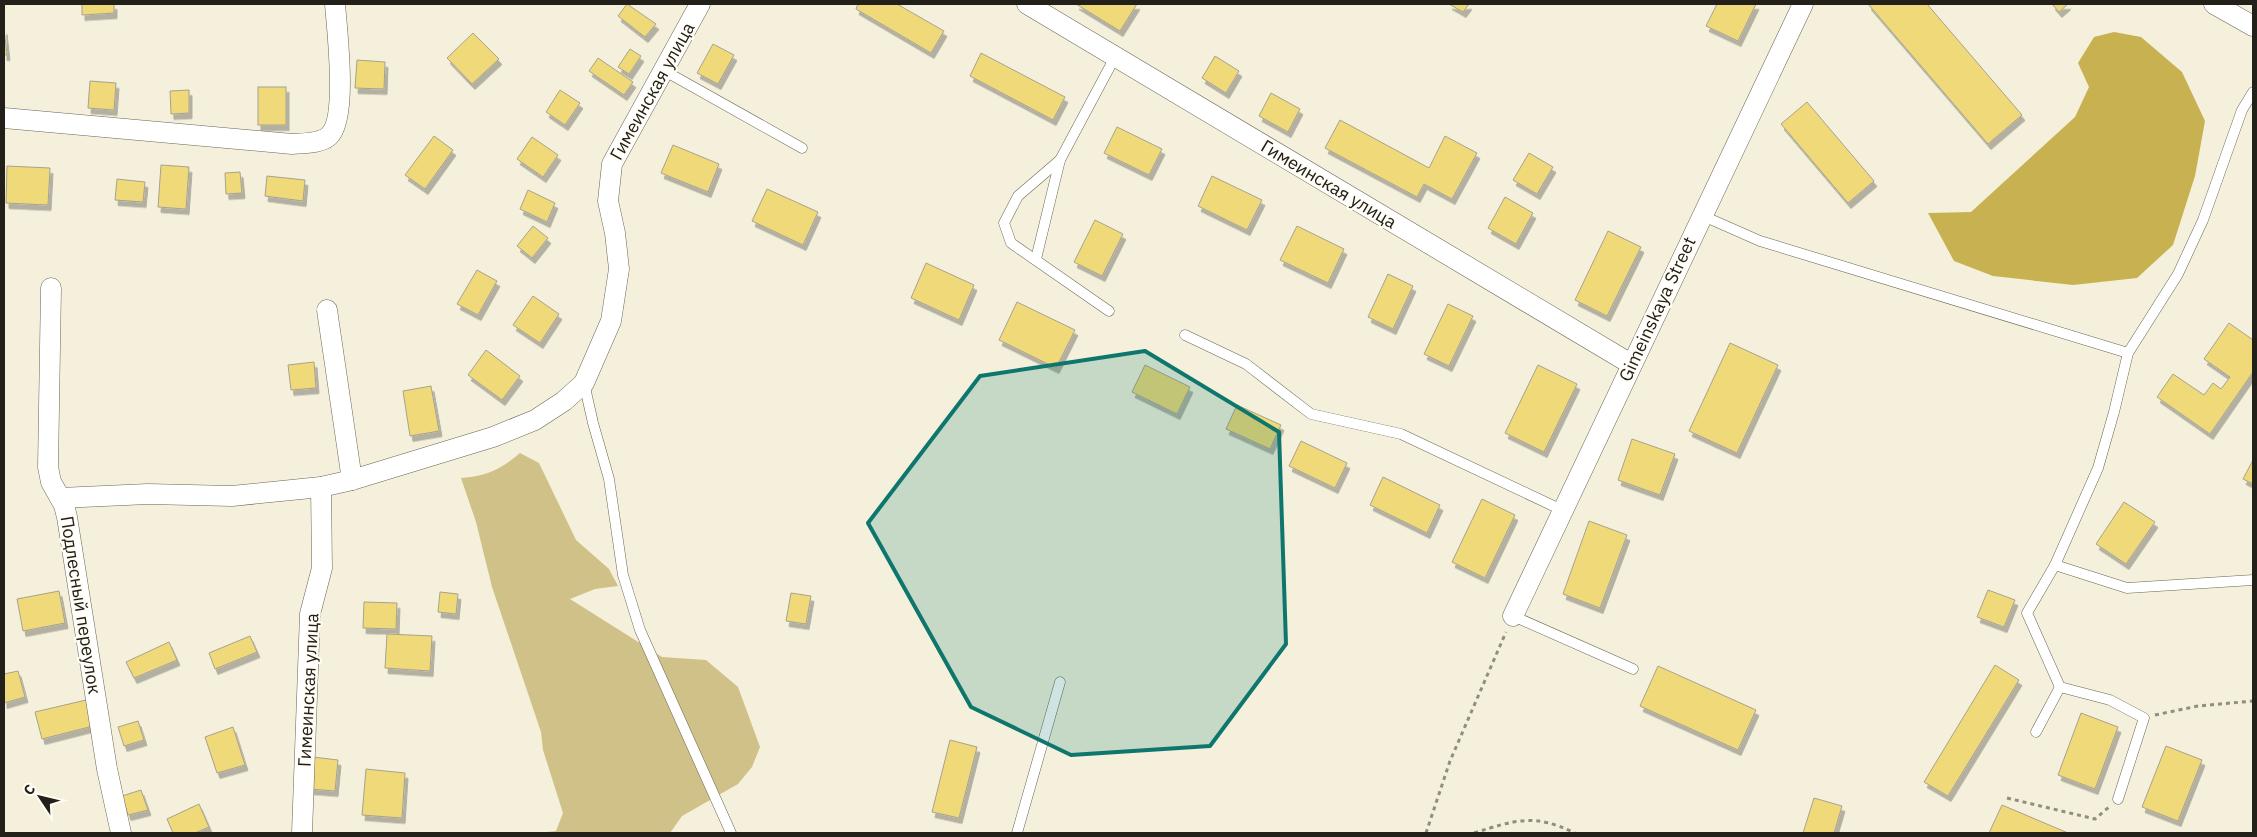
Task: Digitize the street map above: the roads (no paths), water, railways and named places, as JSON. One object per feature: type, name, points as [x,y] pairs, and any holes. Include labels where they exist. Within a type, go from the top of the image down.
[{"type":"street","points":[[4,118],[292,144],[316,142],[329,136],[337,122],[340,90],[336,4]]},
{"type":"street","name":"Гимеинская улица","points":[[584,383],[611,321],[619,270],[615,233],[608,201],[612,164],[700,4]]},
{"type":"street","name":"Гимеинская улица","points":[[1027,4],[1631,364]]},
{"type":"street","name":"Gimeinskaya Street","points":[[1513,616],[1802,4]]},
{"type":"street","points":[[2214,4],[2253,26]]},
{"type":"street","name":"Подлесный переулок","points":[[51,288],[48,467],[52,482],[67,517],[109,778],[121,833]]},
{"type":"street","points":[[327,310],[352,480]]},
{"type":"street","points":[[60,498],[148,494],[232,496],[321,488],[493,437],[535,420],[564,401],[584,383]]},
{"type":"street","name":"Гимеинская улица","points":[[302,833],[310,614],[322,568],[321,488]]},
{"type":"lane","points":[[1036,259],[1060,160],[1114,57]]},
{"type":"lane","points":[[663,70],[802,148]]},
{"type":"lane","points":[[2060,687],[2027,613],[2055,565],[2098,468],[2128,353],[2178,274],[2203,220],[2242,110],[2253,92]]},
{"type":"lane","points":[[1060,160],[1018,196],[1004,223],[1011,243],[1109,311]]},
{"type":"lane","points":[[1701,216],[1760,241],[2128,353]]},
{"type":"lane","points":[[1185,335],[1246,364],[1311,414],[1401,434],[1562,510]]},
{"type":"lane","points":[[584,383],[609,479],[623,575],[640,630],[731,833]]},
{"type":"lane","points":[[2055,565],[2127,588],[2253,580]]},
{"type":"lane","points":[[1513,616],[1633,669]]},
{"type":"lane","points":[[1017,833],[1060,682]]},
{"type":"lane","points":[[2060,687],[2110,700],[2144,718],[2118,800]]},
{"type":"lane","points":[[2036,732],[2060,687]]}]
